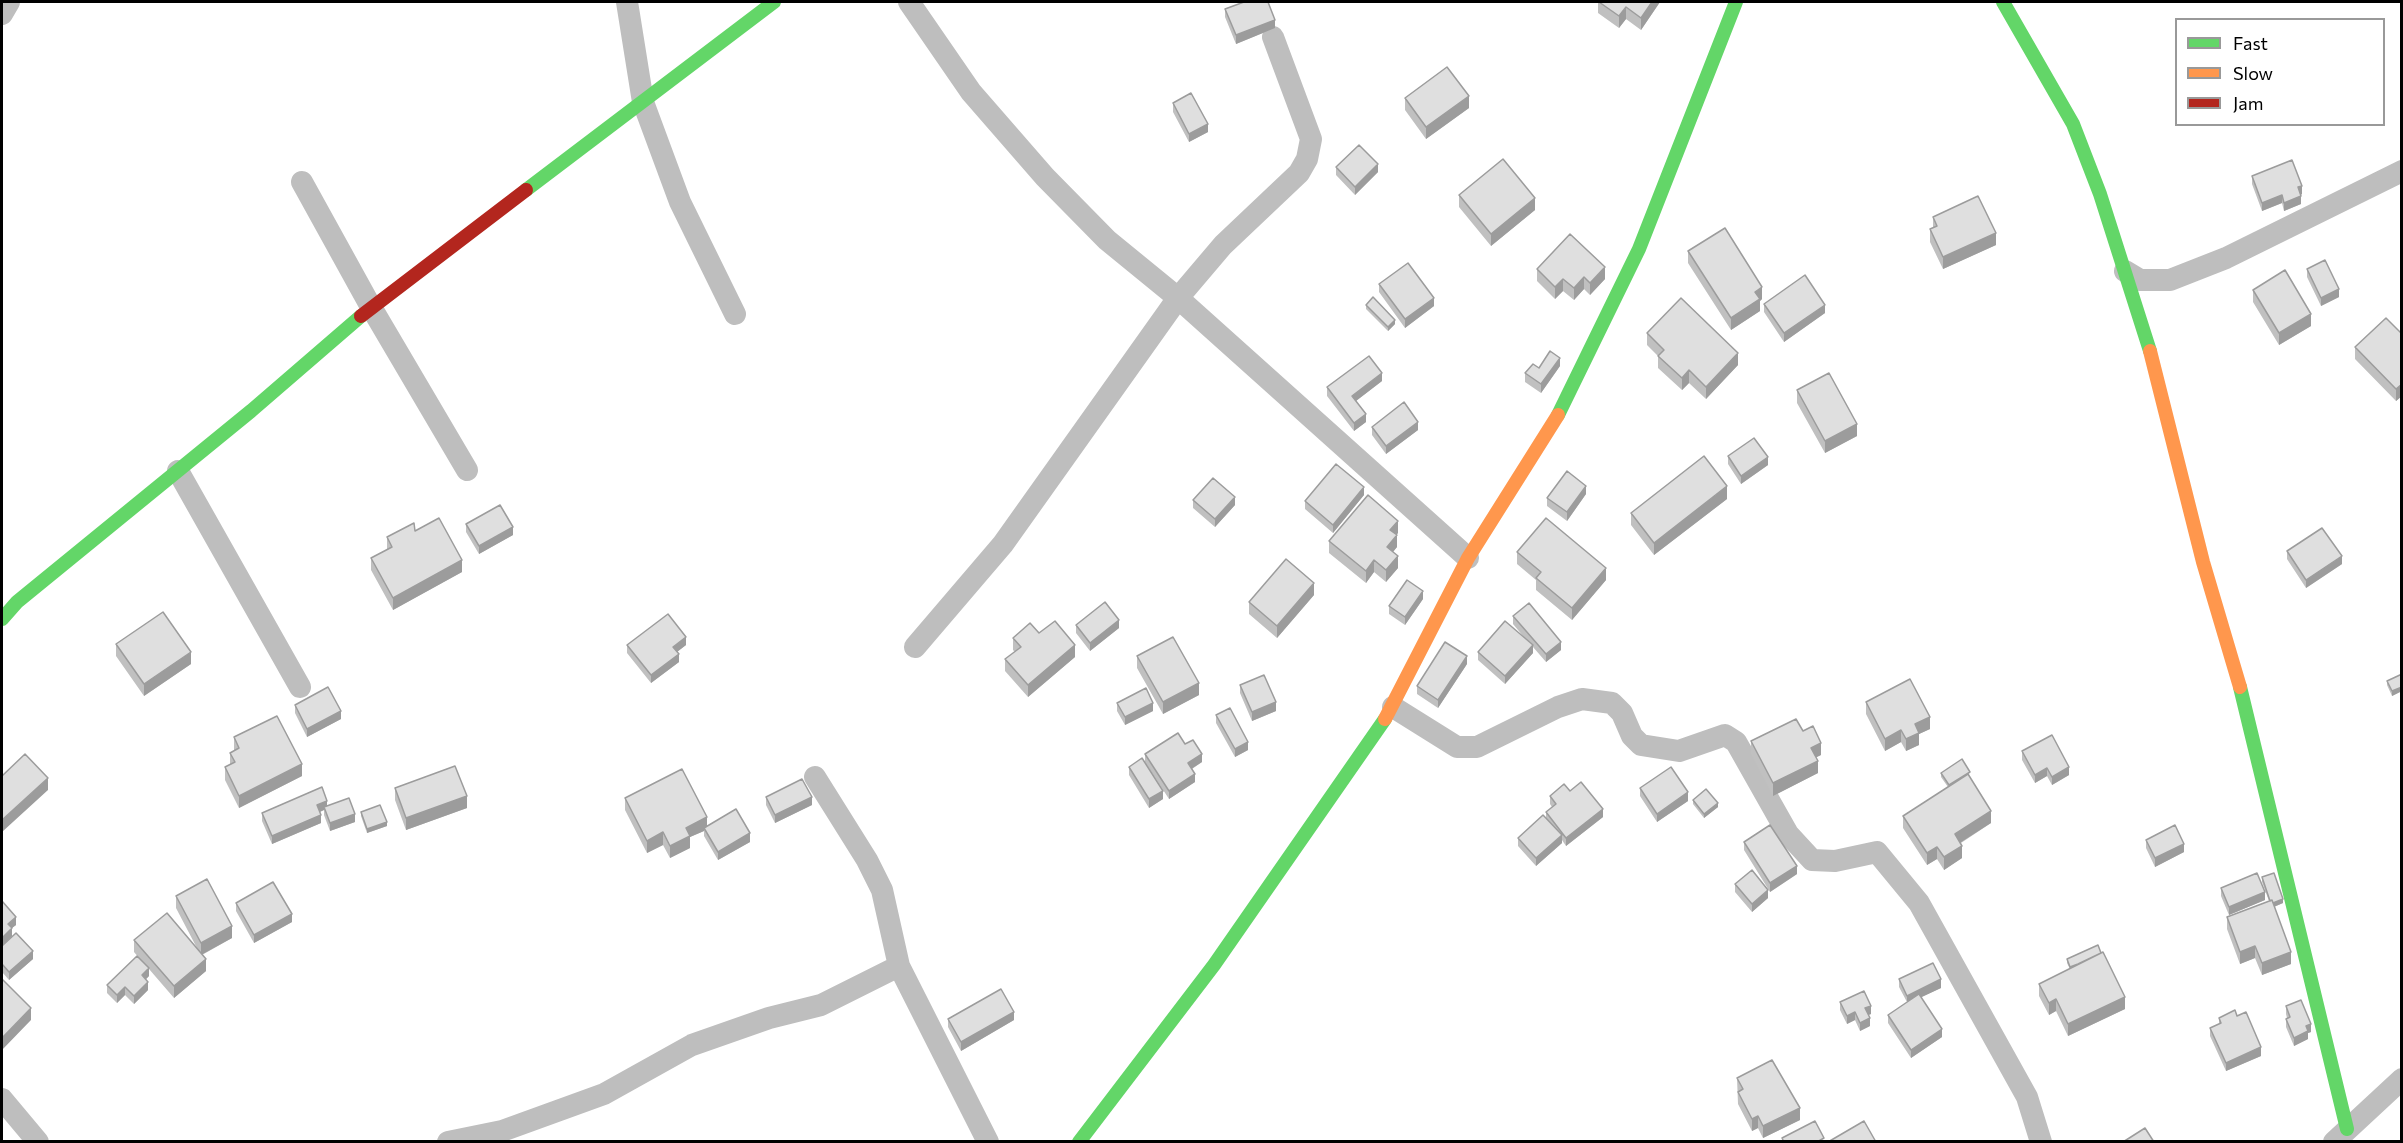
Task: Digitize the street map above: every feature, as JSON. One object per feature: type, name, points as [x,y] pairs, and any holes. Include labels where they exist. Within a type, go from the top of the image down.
[{"type":"street","points":[[2,14],[9,2]]},
{"type":"street","points":[[627,2],[643,102],[680,202],[735,314]]},
{"type":"street","points":[[2,620],[16,602],[178,471],[371,307],[774,2]]},
{"type":"street","points":[[909,2],[971,92],[1045,177],[1107,240],[1178,298],[1468,558]]},
{"type":"street","points":[[1079,1142],[1214,965],[1393,707],[1468,558],[1562,409],[1640,249],[1736,2]]},
{"type":"street","points":[[2003,2],[2073,124],[2100,194],[2149,348],[2203,562],[2221,615],[2246,708],[2341,1135]]},
{"type":"street","points":[[915,647],[1003,544],[1178,298],[1223,245],[1299,173],[1307,159],[1311,139],[1273,37]]},
{"type":"street","points":[[2125,271],[2140,280],[2170,280],[2226,258],[2402,171]]},
{"type":"street","points":[[302,182],[371,307],[467,470]]},
{"type":"street","points":[[178,471],[300,687]]},
{"type":"street","points":[[1393,707],[1458,747],[1477,747],[1558,706],[1582,699],[1612,703],[1622,712],[1632,736],[1641,745],[1679,751],[1725,735],[1736,742],[1788,834],[1812,860],[1835,861],[1878,852],[1920,903],[2027,1097],[2041,1142]]},
{"type":"street","points":[[814,777],[867,860],[882,890],[899,966],[988,1142]]},
{"type":"street","points":[[448,1142],[502,1131],[604,1094],[692,1045],[769,1018],[821,1005],[899,966]]},
{"type":"street","points":[[2341,1135],[2402,1078]]},
{"type":"street","points":[[2,1099],[38,1142]]},
{"type":"building","points":[[1244,2],[1268,2],[1275,20],[1236,35],[1225,9]]},
{"type":"building","points":[[1599,2],[1652,2],[1641,18],[1626,7],[1619,16]]},
{"type":"building","points":[[1447,67],[1469,96],[1426,127],[1405,98]]},
{"type":"building","points":[[1191,93],[1208,124],[1189,134],[1173,103]]},
{"type":"building","points":[[1359,145],[1378,164],[1355,187],[1336,167]]},
{"type":"building","points":[[1503,159],[1535,198],[1491,234],[1459,195]]},
{"type":"building","points":[[2292,160],[2302,186],[2298,187],[2301,196],[2284,203],[2282,195],[2262,203],[2252,176]]},
{"type":"building","points":[[1978,196],[1996,233],[1943,257],[1930,229],[1937,226],[1933,217]]},
{"type":"building","points":[[1725,228],[1762,287],[1755,292],[1760,299],[1731,318],[1688,251]]},
{"type":"building","points":[[1570,234],[1605,267],[1590,283],[1584,277],[1574,288],[1563,279],[1555,287],[1537,269]]},
{"type":"building","points":[[2325,260],[2339,289],[2321,298],[2307,269]]},
{"type":"building","points":[[1408,263],[1434,298],[1405,319],[1379,284]]},
{"type":"building","points":[[2285,270],[2311,314],[2279,333],[2253,290]]},
{"type":"building","points":[[1805,275],[1825,305],[1784,333],[1764,304]]},
{"type":"building","points":[[1373,297],[1395,320],[1388,327],[1366,305]]},
{"type":"building","points":[[1681,298],[1738,353],[1706,387],[1689,370],[1682,378],[1658,356],[1664,350],[1647,333]]},
{"type":"building","points":[[2386,318],[2402,334],[2402,384],[2396,389],[2355,347]]},
{"type":"building","points":[[1550,351],[1560,358],[1541,384],[1525,373],[1533,364],[1539,368]]},
{"type":"building","points":[[1369,356],[1382,373],[1352,396],[1366,414],[1354,423],[1327,387]]},
{"type":"building","points":[[1829,373],[1857,424],[1825,441],[1797,390]]},
{"type":"building","points":[[1404,402],[1418,422],[1386,446],[1372,427]]},
{"type":"building","points":[[1754,438],[1768,457],[1741,476],[1728,456]]},
{"type":"building","points":[[1704,456],[1727,486],[1654,543],[1631,513]]},
{"type":"building","points":[[1336,464],[1364,487],[1333,525],[1305,501]]},
{"type":"building","points":[[1567,471],[1586,486],[1567,512],[1547,498]]},
{"type":"building","points":[[1213,478],[1235,497],[1215,519],[1193,500]]},
{"type":"building","points":[[1368,495],[1398,521],[1390,530],[1397,535],[1387,547],[1398,556],[1386,570],[1374,560],[1366,571],[1329,541]]},
{"type":"building","points":[[500,505],[513,527],[479,546],[466,524]]},
{"type":"building","points":[[439,518],[462,560],[393,598],[371,558],[392,547],[387,537],[414,523],[415,531]]},
{"type":"building","points":[[1546,518],[1606,568],[1572,608],[1536,578],[1541,572],[1517,552]]},
{"type":"building","points":[[2322,528],[2342,556],[2306,580],[2287,551]]},
{"type":"building","points":[[1286,559],[1314,583],[1277,626],[1249,602]]},
{"type":"building","points":[[1407,580],[1423,591],[1405,617],[1389,606]]},
{"type":"building","points":[[1105,602],[1119,620],[1090,643],[1076,625]]},
{"type":"building","points":[[1529,603],[1561,642],[1546,654],[1513,616]]},
{"type":"building","points":[[163,612],[191,652],[144,684],[116,644]]},
{"type":"building","points":[[668,614],[686,637],[673,647],[679,654],[651,675],[627,645]]},
{"type":"building","points":[[1055,621],[1075,645],[1028,685],[1005,659],[1021,647],[1013,638],[1030,623],[1039,633]]},
{"type":"building","points":[[1505,621],[1533,645],[1505,676],[1478,652]]},
{"type":"building","points":[[1173,637],[1199,683],[1163,702],[1137,656]]},
{"type":"building","points":[[1445,642],[1467,656],[1438,700],[1417,686]]},
{"type":"building","points":[[2402,674],[2402,687],[2392,691],[2387,681]]},
{"type":"building","points":[[1264,675],[1276,702],[1252,712],[1240,685]]},
{"type":"building","points":[[1910,679],[1930,717],[1915,724],[1919,733],[1906,739],[1901,730],[1885,739],[1866,702]]},
{"type":"building","points":[[328,687],[341,711],[307,729],[295,705]]},
{"type":"building","points":[[1146,688],[1153,703],[1125,717],[1117,703]]},
{"type":"building","points":[[1230,708],[1248,742],[1235,749],[1216,715]]},
{"type":"building","points":[[277,716],[302,764],[239,796],[225,767],[235,762],[230,753],[239,748],[234,737]]},
{"type":"building","points":[[1796,719],[1803,731],[1813,726],[1821,743],[1811,748],[1818,761],[1773,783],[1751,741]]},
{"type":"building","points":[[1178,733],[1185,744],[1193,740],[1202,754],[1188,763],[1195,774],[1169,791],[1145,754]]},
{"type":"building","points":[[2052,735],[2069,767],[2052,777],[2047,768],[2035,775],[2022,751]]},
{"type":"building","points":[[25,754],[48,778],[2,820],[2,776]]},
{"type":"building","points":[[1142,758],[1163,791],[1149,799],[1129,767]]},
{"type":"building","points":[[1962,759],[1970,772],[1949,785],[1941,773]]},
{"type":"building","points":[[455,766],[467,796],[406,818],[395,788]]},
{"type":"building","points":[[1671,767],[1688,792],[1657,814],[1640,788]]},
{"type":"building","points":[[682,769],[707,817],[686,828],[690,836],[670,846],[663,832],[647,841],[625,798]]},
{"type":"building","points":[[1968,774],[1991,811],[1955,834],[1962,846],[1944,857],[1937,847],[1927,853],[1903,816]]},
{"type":"building","points":[[802,779],[812,797],[775,815],[766,797]]},
{"type":"building","points":[[1581,782],[1603,809],[1566,838],[1546,812],[1556,804],[1550,796],[1564,784],[1570,791]]},
{"type":"building","points":[[322,787],[327,801],[317,805],[321,815],[272,836],[262,813]]},
{"type":"building","points":[[1706,789],[1718,803],[1704,814],[1693,800]]},
{"type":"building","points":[[349,798],[355,814],[330,823],[324,807]]},
{"type":"building","points":[[380,805],[387,822],[367,829],[361,812]]},
{"type":"building","points":[[736,809],[750,833],[718,852],[704,828]]},
{"type":"building","points":[[1543,815],[1562,835],[1536,858],[1518,838]]},
{"type":"building","points":[[1770,825],[1797,866],[1770,883],[1744,842]]},
{"type":"building","points":[[2175,825],[2184,844],[2155,858],[2146,840]]},
{"type":"building","points":[[1752,870],[1768,890],[1752,904],[1735,884]]},
{"type":"building","points":[[2257,873],[2265,892],[2229,907],[2221,888]]},
{"type":"building","points":[[2274,873],[2283,899],[2273,903],[2272,900],[2270,901],[2262,877]]},
{"type":"building","points":[[207,879],[232,926],[201,943],[176,896]]},
{"type":"building","points":[[273,882],[292,914],[254,935],[236,903]]},
{"type":"building","points":[[2272,900],[2291,952],[2262,963],[2255,946],[2240,952],[2227,917]]},
{"type":"building","points":[[2,901],[16,917],[8,924],[12,928],[2,938]]},
{"type":"building","points":[[167,913],[206,959],[174,986],[134,940]]},
{"type":"building","points":[[16,933],[33,951],[9,972],[2,964],[2,946]]},
{"type":"building","points":[[2098,945],[2101,953],[2070,967],[2067,959]]},
{"type":"building","points":[[2103,952],[2125,997],[2068,1024],[2056,999],[2049,1003],[2039,984]]},
{"type":"building","points":[[137,956],[149,968],[142,975],[148,982],[134,996],[125,987],[117,995],[107,985]]},
{"type":"building","points":[[1933,963],[1941,979],[1907,996],[1899,979]]},
{"type":"building","points":[[2,979],[31,1008],[2,1038]]},
{"type":"building","points":[[1001,989],[1014,1012],[961,1042],[948,1019]]},
{"type":"building","points":[[1864,991],[1871,1006],[1865,1008],[1870,1018],[1860,1023],[1855,1012],[1847,1016],[1840,1002]]},
{"type":"building","points":[[1919,994],[1942,1029],[1911,1050],[1888,1015]]},
{"type":"building","points":[[2301,1000],[2311,1024],[2306,1026],[2308,1031],[2294,1038],[2286,1019],[2290,1017],[2286,1006]]},
{"type":"building","points":[[2235,1010],[2237,1016],[2246,1012],[2261,1047],[2226,1063],[2210,1028],[2221,1023],[2219,1018]]},
{"type":"building","points":[[1772,1060],[1800,1108],[1763,1126],[1758,1116],[1752,1119],[1738,1092],[1743,1089],[1737,1078]]},
{"type":"building","points":[[1815,1121],[1824,1138],[1817,1142],[1784,1142],[1782,1138]]},
{"type":"building","points":[[1864,1121],[1876,1142],[1828,1142]]},
{"type":"building","points":[[2145,1128],[2154,1142],[2123,1142]]},
{"type":"traffic: fast","points":[[526,190],[774,2]]},
{"type":"traffic: fast","points":[[1558,415],[1639,249],[1736,2]]},
{"type":"traffic: fast","points":[[2003,2],[2073,124],[2100,194],[2150,351]]},
{"type":"traffic: fast","points":[[2,619],[17,602],[251,411],[361,316]]},
{"type":"traffic: fast","points":[[2240,687],[2347,1129]]},
{"type":"traffic: fast","points":[[1079,1142],[1214,965],[1385,719]]},
{"type":"traffic: slow","points":[[2150,351],[2203,562],[2240,687]]},
{"type":"traffic: slow","points":[[1385,719],[1468,558],[1558,415]]},
{"type":"traffic: jam","points":[[361,316],[526,190]]}]
